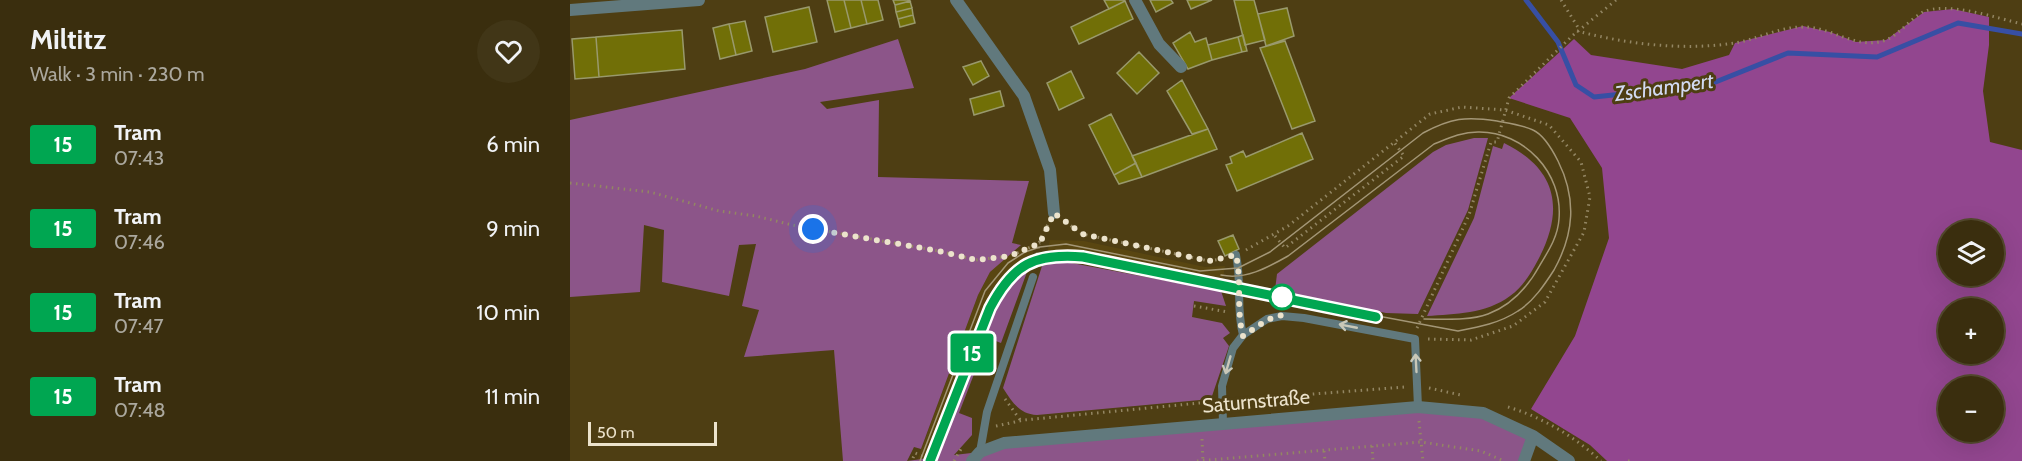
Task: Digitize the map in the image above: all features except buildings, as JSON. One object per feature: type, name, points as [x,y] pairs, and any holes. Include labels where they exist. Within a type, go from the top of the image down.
[{"type":"street","points":[[570,10],[699,0]]},
{"type":"street","points":[[956,0],[1024,96],[1050,170],[1054,213]]},
{"type":"street","points":[[1135,0],[1159,44],[1181,67]]},
{"type":"street","name":"Saturnstraße","points":[[976,456],[1004,443],[1418,407],[1483,414],[1533,436],[1569,461]]},
{"type":"street","points":[[1524,461],[1533,436]]},
{"type":"lane","points":[[1236,255],[1240,278],[1237,314],[1243,336]]},
{"type":"lane","points":[[976,456],[996,386],[1033,277]]},
{"type":"lane","points":[[1223,423],[1222,386],[1233,348],[1243,336],[1260,323],[1282,315],[1414,339],[1418,407]]},
{"type":"path","points":[[1561,0],[1578,30],[1618,42],[1651,46],[1735,43],[1803,26],[1830,32],[1856,42],[1886,40],[1924,12],[1953,9],[2022,24]]},
{"type":"path","points":[[1033,277],[1040,243],[1054,213],[1082,234],[1209,261],[1236,255],[1275,236],[1430,114],[1462,107],[1505,110],[1549,125],[1581,162],[1590,197],[1584,232],[1545,302],[1513,326],[1472,339],[1414,339],[1418,325],[1469,215],[1491,142],[1497,142],[1505,110],[1509,98],[1578,30],[1616,0]]},
{"type":"path","points":[[1275,236],[1285,248],[1404,156],[1394,142]]},
{"type":"path","points":[[570,183],[650,192],[718,211],[756,216],[976,260],[1010,256],[1040,243]]},
{"type":"path","points":[[1194,306],[1237,314]]},
{"type":"path","points":[[996,386],[1021,420],[1024,441]]},
{"type":"path","points":[[983,431],[1004,423],[1021,420],[1417,386]]},
{"type":"path","points":[[1418,407],[1423,461]]},
{"type":"path","points":[[1201,425],[1203,461]]},
{"type":"path","points":[[1197,461],[1421,442],[1481,452],[1504,461]]},
{"type":"path","points":[[1372,446],[1373,461]]},
{"type":"path","points":[[1324,450],[1325,461]]},
{"type":"path","points":[[913,458],[915,453],[935,461]]},
{"type":"path","points":[[1280,454],[1280,461]]},
{"type":"path","points":[[1628,461],[1634,461]]},
{"type":"shaded area","points":[[1953,9],[1989,17],[1989,45],[1983,91],[1990,142],[2022,150],[2022,461],[1607,461],[1590,445],[1531,409],[1575,336],[1609,238],[1602,168],[1570,118],[1509,98],[1574,39],[1591,55],[1682,69],[1729,55],[1735,43],[1803,26],[1830,32],[1856,42],[1886,40],[1924,12]]},
{"type":"shaded area","points":[[898,39],[914,88],[820,102],[827,109],[879,100],[878,177],[1029,181],[1012,243],[1021,245],[990,272],[978,295],[921,449],[914,447],[907,461],[843,461],[834,350],[744,357],[759,310],[742,306],[756,244],[739,245],[729,296],[662,282],[664,230],[644,225],[640,292],[570,297],[570,120],[805,69]]},
{"type":"shaded area","points":[[1474,138],[1488,138],[1468,210],[1418,314],[1386,313],[1275,290],[1277,274],[1433,152],[1446,145]]},
{"type":"shaded area","points":[[1504,143],[1522,153],[1535,165],[1545,178],[1551,192],[1552,224],[1538,260],[1519,288],[1501,302],[1481,310],[1427,316],[1474,218],[1493,146],[1502,149]]},
{"type":"shaded area","points":[[1050,240],[1084,241],[1205,267],[1225,266],[1221,291],[1071,262],[1045,264]]},
{"type":"shaded area","points":[[1035,243],[1030,271],[1011,282],[1002,293],[992,313],[934,461],[917,461],[978,295],[990,272],[1007,255]]},
{"type":"shaded area","points":[[1061,261],[1221,291],[1226,306],[1194,301],[1192,317],[1222,323],[1230,333],[1223,338],[1229,346],[1211,399],[1037,415],[1021,410],[1003,388],[1042,266]]},
{"type":"shaded area","points":[[1027,272],[1001,343],[988,338],[959,413],[972,418],[972,435],[954,455],[980,452],[1004,443],[1418,407],[1483,413],[1533,436],[1525,461],[907,461],[937,457],[992,313],[1006,289]]},
{"type":"waterway","name":"Zschampert","points":[[1526,0],[1558,42],[1576,85],[1594,97],[1708,85],[1788,53],[1877,57],[1958,23],[2022,34]]},
{"type":"tram line","points":[[920,461],[985,291],[1008,263],[1025,252],[1040,247],[1066,244],[1200,271],[1238,268],[1270,252],[1423,133],[1451,121],[1486,119],[1529,128],[1544,139],[1558,161],[1568,189],[1571,216],[1566,243],[1554,270],[1534,298],[1518,311],[1497,322],[1458,331],[1239,290],[1083,257],[1056,255],[1031,261],[1014,272],[1001,286],[990,308],[930,461]]},
{"type":"tram line","points":[[1221,275],[1247,274],[1264,269],[1288,256],[1434,144],[1472,132],[1495,134],[1511,139],[1525,147],[1537,158],[1547,171],[1554,186],[1559,202],[1559,219],[1553,243],[1530,281],[1505,306],[1473,318],[1424,319]]},
{"type":"tram line","name":"15","points":[[930,461],[990,308],[1001,286],[1014,272],[1037,259],[1056,255],[1083,257],[1376,317]]},
{"type":"route","points":[[813,229],[939,251],[976,260],[1010,256],[1040,243],[1054,213],[1082,234],[1209,261],[1236,255],[1240,278],[1237,314],[1243,336],[1254,326],[1282,315],[1282,297]]}]
